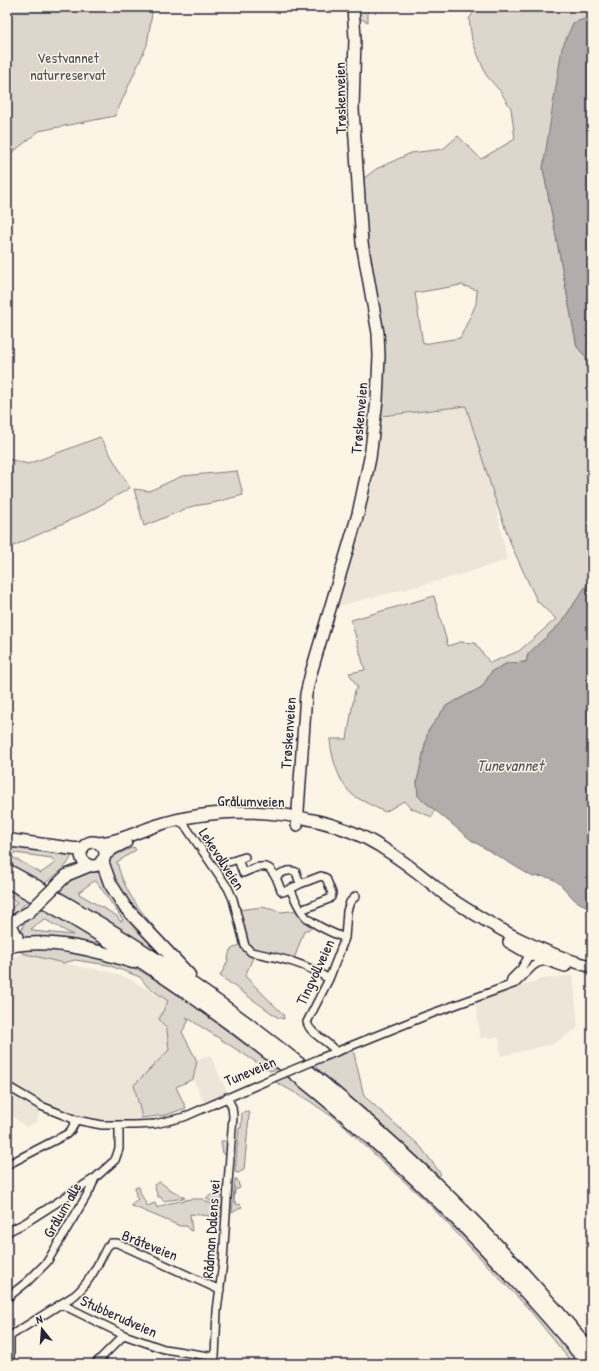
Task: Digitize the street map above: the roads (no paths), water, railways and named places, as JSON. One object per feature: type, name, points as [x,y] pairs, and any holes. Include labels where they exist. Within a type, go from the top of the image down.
[{"type":"highway","points":[[7,840],[74,849],[84,857]]},
{"type":"highway","points":[[103,858],[114,890],[126,907],[190,975],[201,990]]},
{"type":"highway","points":[[7,870],[100,923],[201,990],[305,1068],[400,1149],[458,1205],[544,1296],[592,1352]]},
{"type":"highway","points":[[7,881],[74,920],[195,998],[268,1052],[321,1094],[387,1152],[491,1254],[588,1364]]},
{"type":"highway","points":[[13,942],[81,948],[111,954],[152,969]]},
{"type":"main road","name":"Trøskenveien","points":[[297,821],[306,694],[360,507],[372,446],[377,400],[379,356],[378,333],[362,243],[353,109],[354,38],[352,7]]},
{"type":"main road","name":"Grålumveien","points":[[98,843],[105,843],[180,822],[223,813],[248,812],[297,821],[313,820],[349,832],[379,846],[453,900],[502,931],[541,950]]},
{"type":"main road","name":"Grålumveien","points":[[103,858],[114,848],[124,843],[180,822]]},
{"type":"main road","points":[[7,926],[24,917],[67,875],[84,857],[84,846],[90,842],[98,843],[103,848],[103,858],[95,866],[84,857]]},
{"type":"main road","name":"Grålumveien","points":[[453,900],[461,910],[483,927],[530,954]]},
{"type":"main road","points":[[13,942],[24,917]]},
{"type":"main road","points":[[7,926],[13,929],[13,942]]},
{"type":"main road","points":[[541,950],[560,958],[592,967]]},
{"type":"main road","points":[[530,954],[592,974]]},
{"type":"street","name":"Lekevollveien","points":[[180,822],[228,888],[234,899],[245,946],[248,950],[300,964],[316,970],[329,979]]},
{"type":"street","points":[[229,862],[245,856]]},
{"type":"street","points":[[238,859],[243,873],[258,867],[264,867],[270,869],[276,877],[279,874],[291,870],[296,872],[300,884]]},
{"type":"street","points":[[290,889],[321,876],[326,878],[332,893],[331,897],[301,910]]},
{"type":"street","name":"Tingvollveien","points":[[276,877],[283,892],[290,889],[306,917],[331,933],[345,938]]},
{"type":"street","name":"Tingvollveien","points":[[336,1052],[322,1038],[310,1030],[307,1022],[329,979],[345,938],[346,911],[350,902],[356,896]]},
{"type":"street","points":[[510,984],[511,979],[521,969],[530,954],[541,950]]},
{"type":"street","name":"Tuneveien","points":[[7,1086],[41,1106],[76,1120],[102,1125],[119,1126],[155,1124],[184,1118],[227,1097],[336,1052],[510,984],[516,983],[538,962],[546,960]]},
{"type":"street","name":"Rådman Dalens vei","points":[[214,1361],[217,1311],[223,1262],[233,1116],[232,1107],[227,1097]]},
{"type":"street","points":[[7,1164],[67,1134],[71,1130],[76,1120]]},
{"type":"street","name":"Grålum alle","points":[[7,1298],[28,1281],[47,1262],[90,1190],[95,1178],[115,1160],[119,1149],[119,1126]]},
{"type":"street","points":[[7,1232],[25,1223],[95,1178]]},
{"type":"street","name":"Bråteveien","points":[[10,1364],[8,1335],[61,1304],[83,1288],[90,1279],[107,1247],[112,1243],[117,1243],[220,1290]]},
{"type":"street","name":"Stubberudveien","points":[[61,1304],[124,1335],[164,1349],[214,1361]]},
{"type":"street","points":[[95,1364],[124,1335]]},
{"type":"water","points":[[584,19],[592,22],[592,449],[586,357],[577,347],[543,168],[562,48],[573,23]]},
{"type":"water","name":"Tunevannet","points":[[592,577],[592,909],[575,900],[553,879],[548,877],[533,877],[471,840],[418,796],[417,782],[428,731],[446,706],[482,687],[492,671],[508,663],[526,662],[528,654],[561,623]]},
{"type":"park label","name":"Vestvannet naturreservat","points":[[68,66]]}]
